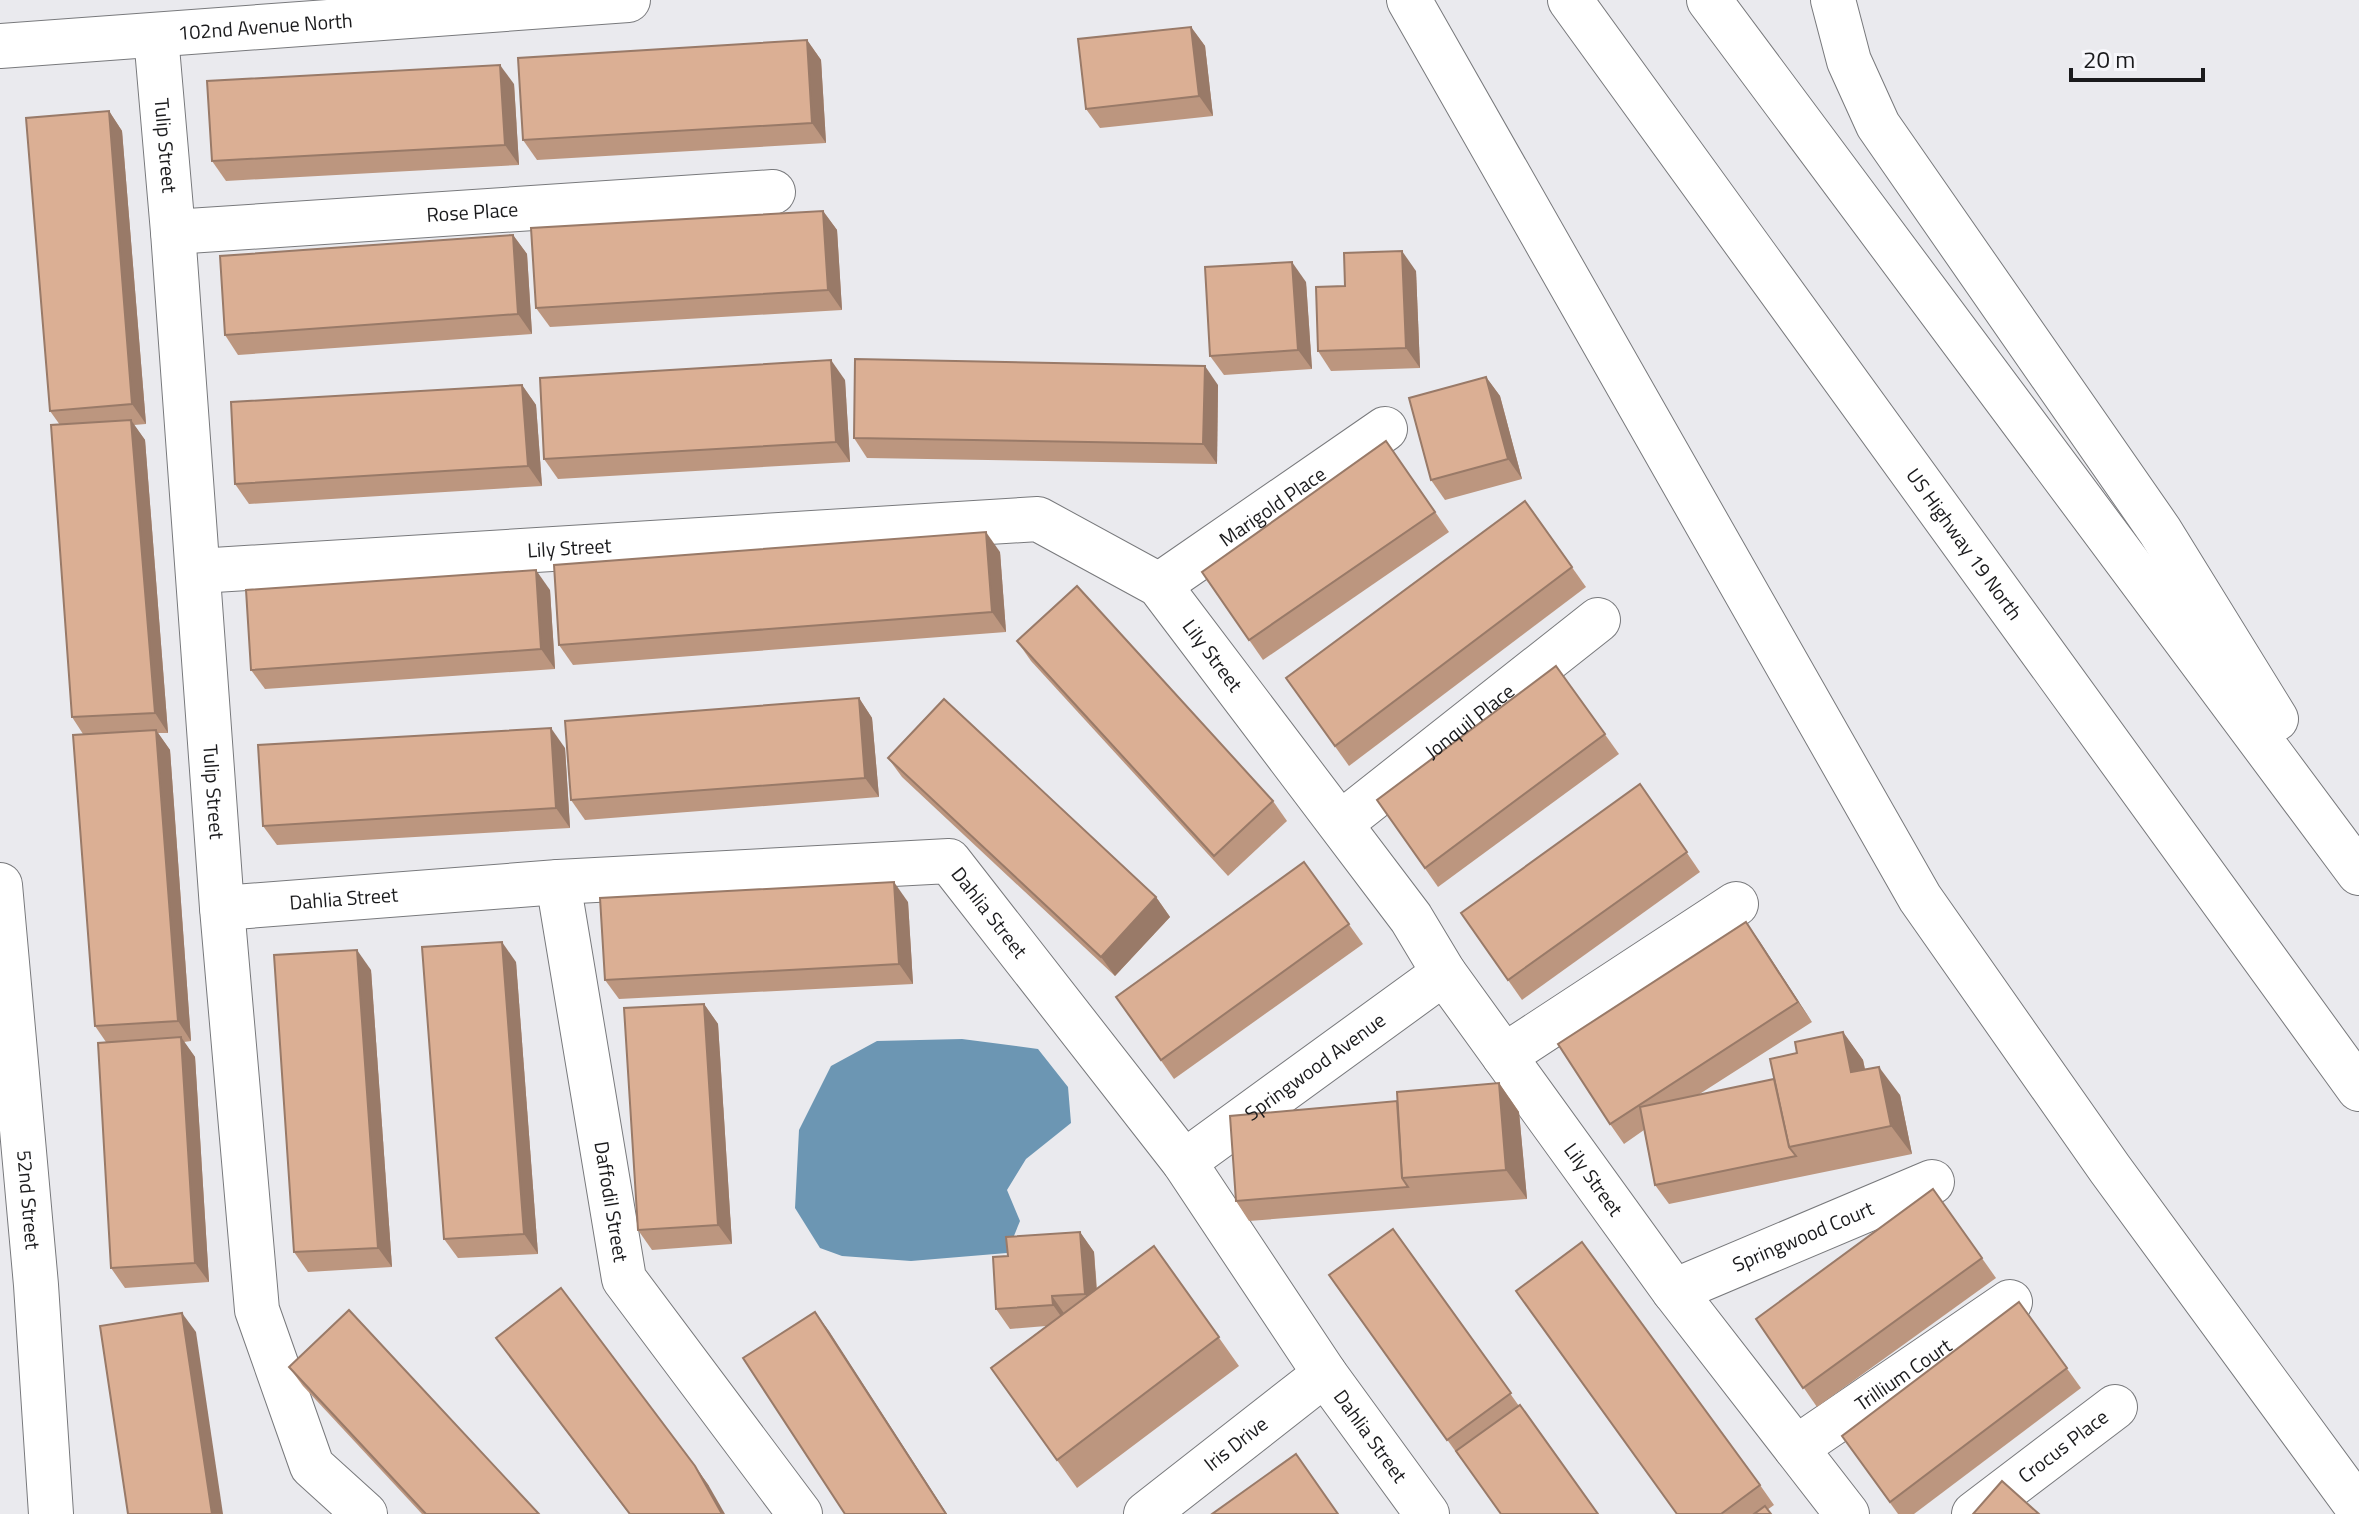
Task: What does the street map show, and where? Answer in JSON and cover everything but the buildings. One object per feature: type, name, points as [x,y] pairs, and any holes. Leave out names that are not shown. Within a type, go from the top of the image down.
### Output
[{"type":"main road","name":"102nd Avenue North","points":[[0,46],[628,0]]},
{"type":"main road","points":[[1409,0],[1920,898],[2110,1169],[2359,1509]]},
{"type":"main road","name":"US Highway 19 North","points":[[1570,0],[2359,1089]]},
{"type":"main road","points":[[1709,0],[2359,873]]},
{"type":"main road","points":[[1833,0],[1849,61],[1878,125],[2160,531],[2359,854]]},
{"type":"main road","name":"Tulip Street","points":[[156,36],[222,908],[257,1310],[312,1466],[365,1514]]},
{"type":"main road","name":"Rose Place","points":[[173,232],[773,192]]},
{"type":"main road","name":"Marigold Place","points":[[1159,585],[1385,429]]},
{"type":"main road","name":"Lily Street","points":[[198,571],[1038,519],[1159,585],[1411,918],[1444,973],[1674,1291],[1847,1514]]},
{"type":"main road","name":"Jonquil Place","points":[[1341,823],[1598,620]]},
{"type":"main road","name":"Dahlia Street","points":[[222,908],[558,882],[949,861],[1184,1162],[1325,1374],[1427,1514]]},
{"type":"main road","name":"Daffodil Street","points":[[558,882],[624,1279],[800,1514]]},
{"type":"main road","name":"52nd Street","points":[[0,885],[6,1012],[36,1285],[51,1514]]},
{"type":"main road","points":[[1504,1056],[1736,904]]},
{"type":"main road","name":"Springwood Avenue","points":[[1184,1162],[1444,973]]},
{"type":"main road","name":"Springwood Court","points":[[1674,1291],[1932,1182]]},
{"type":"main road","name":"Trillium Court","points":[[1796,1448],[2010,1302]]},
{"type":"main road","name":"Iris Drive","points":[[1146,1514],[1325,1374]]},
{"type":"main road","name":"Crocus Place","points":[[1974,1514],[2115,1407]]},
{"type":"water","points":[[962,1039],[1038,1049],[1068,1087],[1071,1123],[1026,1159],[1007,1190],[1020,1221],[1007,1253],[911,1261],[842,1256],[820,1248],[795,1208],[799,1130],[831,1066],[877,1041]]}]
